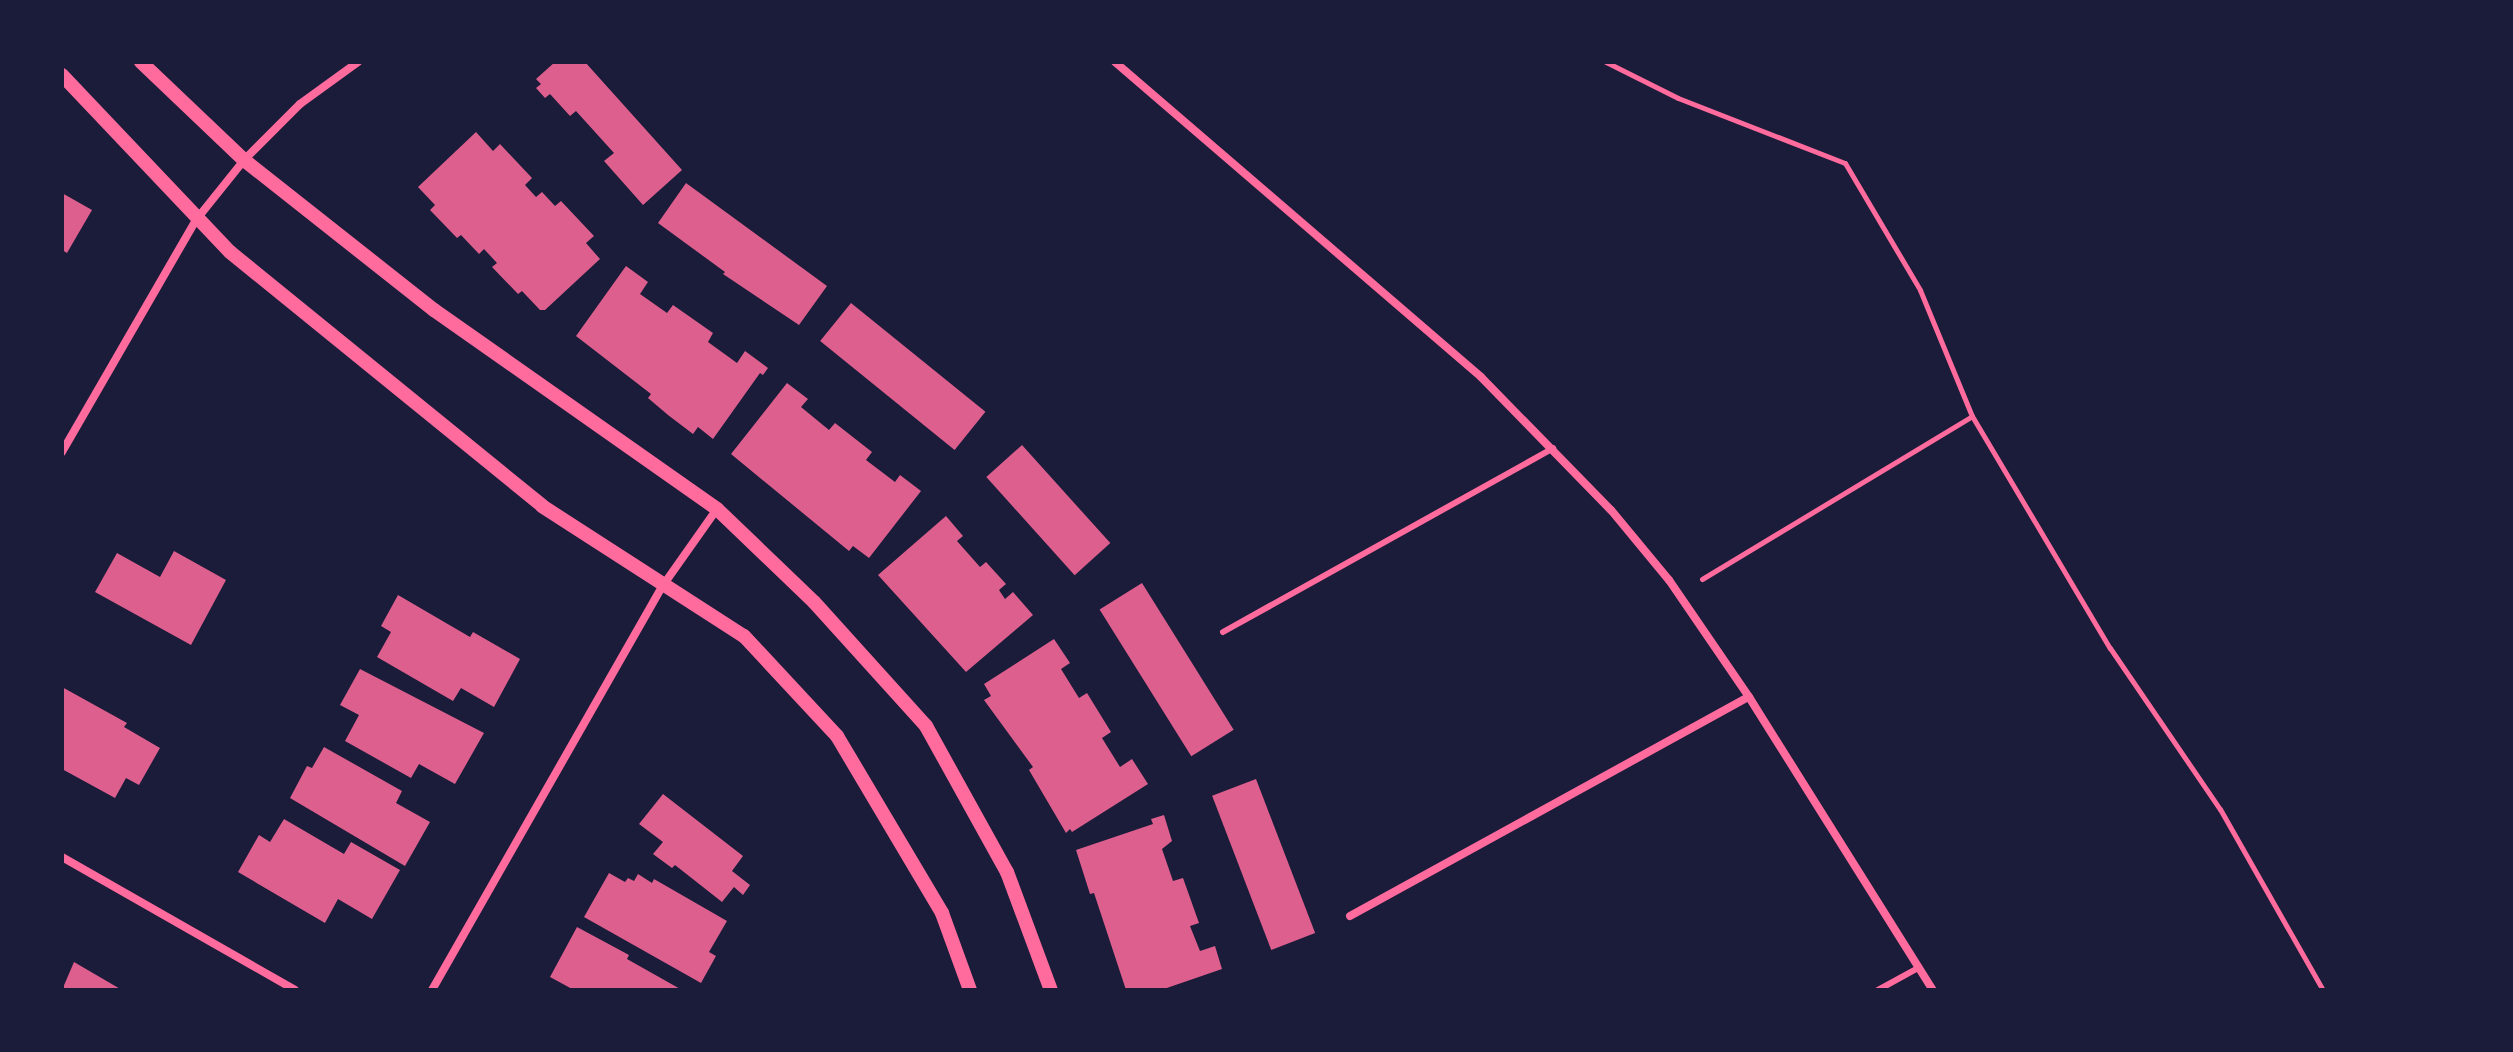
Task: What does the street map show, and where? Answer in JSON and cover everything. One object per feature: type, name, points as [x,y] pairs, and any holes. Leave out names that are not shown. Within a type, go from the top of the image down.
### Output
[{"type":"street","points":[[141,62],[244,160],[434,310],[717,509],[814,602],[926,726],[1007,872],[1051,990]]},
{"type":"street","points":[[62,452],[196,220],[244,160],[300,104],[358,62]]},
{"type":"street","points":[[1115,62],[1481,377],[1611,510],[1678,592],[1749,697],[1933,990]]},
{"type":"street","points":[[62,75],[196,220],[230,252],[542,506],[744,636],[837,736],[942,913],[970,990]]},
{"type":"street","points":[[432,990],[664,584],[717,509]]},
{"type":"street","points":[[1350,916],[1749,697]]},
{"type":"street","points":[[62,857],[295,990]]},
{"type":"lane","points":[[1223,632],[1553,448]]},
{"type":"lane","points":[[1878,990],[1918,968]]},
{"type":"path","points":[[1606,62],[1678,98],[1845,163],[1920,290],[1972,416],[2110,648],[2220,809],[2323,990]]},
{"type":"path","points":[[1678,592],[1972,416]]},
{"type":"building","points":[[555,62],[585,62],[682,170],[643,205],[604,161],[614,153],[576,111],[570,116],[550,94],[545,98],[536,88],[541,84],[536,79]]},
{"type":"building","points":[[476,132],[493,151],[500,144],[532,178],[525,185],[536,197],[542,192],[555,206],[561,201],[594,236],[586,243],[600,259],[545,310],[540,310],[522,291],[518,294],[492,267],[497,263],[484,249],[479,254],[461,235],[457,238],[430,210],[435,205],[418,187]]},
{"type":"building","points":[[686,183],[827,286],[799,325],[723,274],[725,272],[658,223]]},
{"type":"building","points":[[62,193],[92,210],[67,253],[62,250]]},
{"type":"building","points":[[626,266],[648,282],[640,294],[667,313],[673,305],[713,333],[708,342],[737,363],[745,351],[768,368],[763,375],[760,373],[713,439],[698,427],[693,434],[648,398],[651,394],[576,336]]},
{"type":"building","points":[[851,303],[985,412],[955,450],[820,341]]},
{"type":"building","points":[[787,383],[808,399],[801,407],[829,430],[835,423],[872,452],[866,460],[895,482],[900,475],[921,491],[869,558],[853,546],[849,551],[731,454]]},
{"type":"building","points":[[1022,445],[1110,543],[1075,575],[986,477]]},
{"type":"building","points":[[946,516],[963,536],[957,541],[980,567],[986,562],[1006,584],[999,590],[1005,599],[1013,592],[1033,615],[966,672],[878,575]]},
{"type":"building","points":[[174,551],[226,580],[191,645],[95,592],[117,553],[160,577]]},
{"type":"building","points":[[1142,583],[1234,730],[1191,756],[1100,609]]},
{"type":"building","points":[[398,595],[470,637],[473,632],[520,659],[494,707],[461,688],[453,701],[377,657],[391,632],[381,626]]},
{"type":"building","points":[[1054,639],[1070,663],[1061,669],[1079,698],[1087,693],[1111,732],[1102,738],[1120,767],[1132,759],[1148,784],[1066,833],[1029,770],[1033,767],[984,700],[991,696],[984,684]]},
{"type":"building","points":[[360,669],[484,733],[455,784],[419,764],[411,778],[345,741],[359,715],[340,705]]},
{"type":"building","points":[[62,687],[127,723],[124,727],[160,748],[139,785],[126,778],[115,798],[62,769]]},
{"type":"building","points":[[324,747],[402,791],[396,803],[430,822],[405,866],[290,798],[307,766],[312,768]]},
{"type":"building","points":[[1256,779],[1315,933],[1271,950],[1212,796]]},
{"type":"building","points":[[663,794],[743,856],[732,871],[750,885],[743,895],[734,887],[722,902],[675,865],[672,868],[653,854],[663,842],[639,824]]},
{"type":"building","points":[[1164,815],[1172,841],[1162,849],[1173,881],[1183,878],[1199,923],[1190,926],[1200,951],[1215,946],[1222,969],[1161,990],[1126,990],[1094,893],[1090,894],[1076,850],[1153,824],[1151,819]]},
{"type":"building","points":[[284,819],[344,854],[351,842],[400,870],[372,919],[338,899],[325,923],[238,872],[259,835],[270,842]]},
{"type":"building","points":[[609,873],[625,882],[628,878],[634,881],[638,874],[652,883],[654,879],[727,921],[709,952],[716,956],[701,983],[584,917]]},
{"type":"building","points":[[577,927],[629,955],[627,959],[682,990],[574,990],[550,977]]},
{"type":"building","points":[[74,962],[122,990],[62,990]]}]
